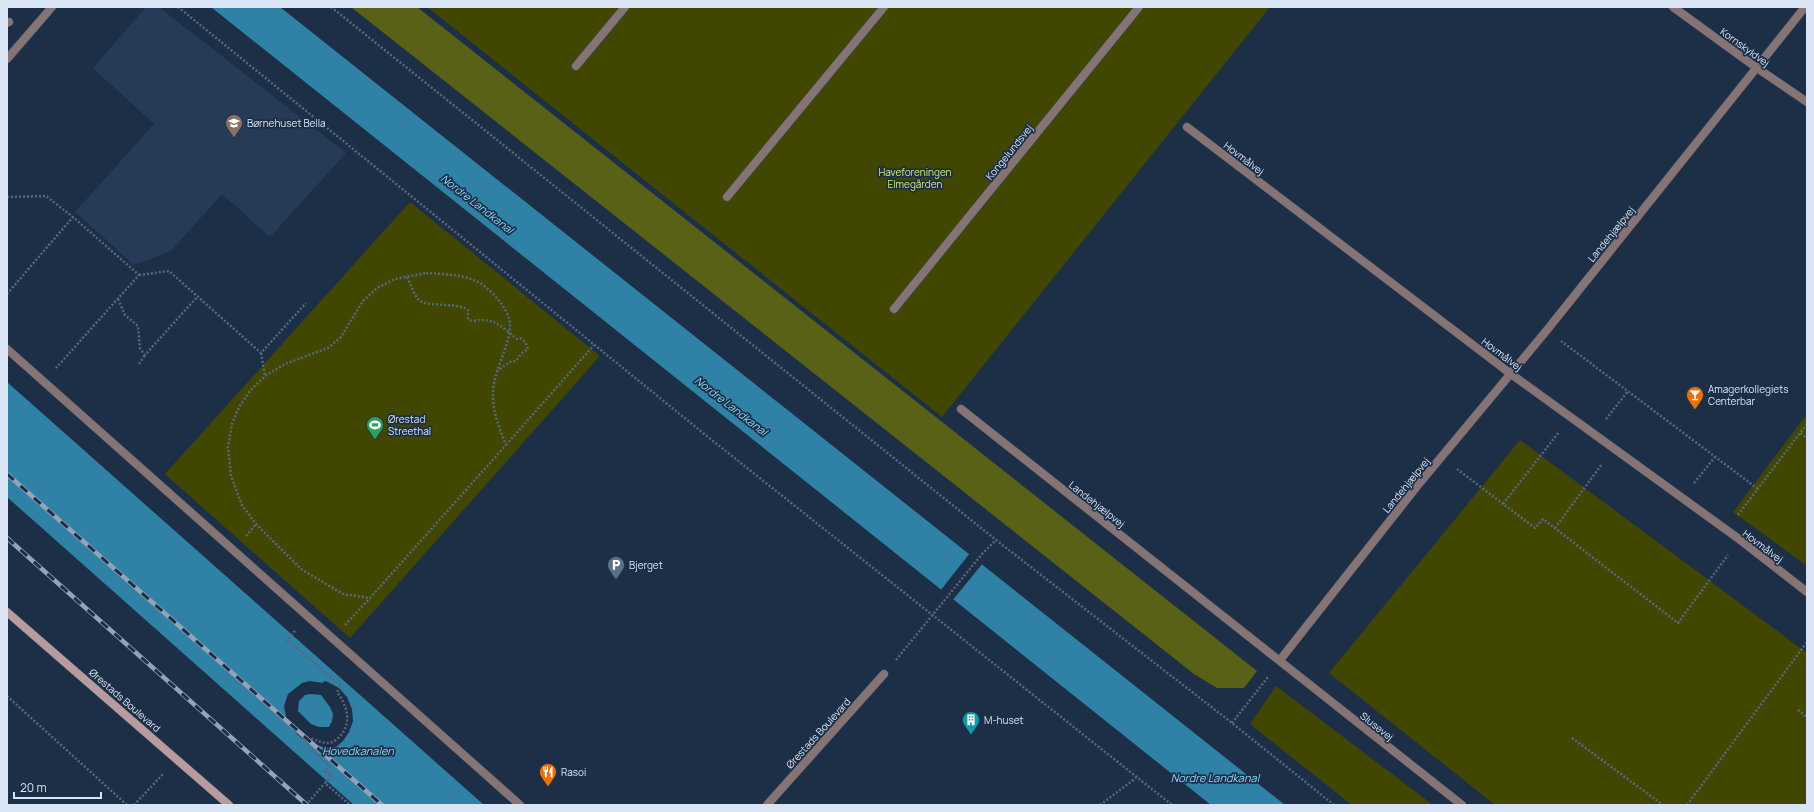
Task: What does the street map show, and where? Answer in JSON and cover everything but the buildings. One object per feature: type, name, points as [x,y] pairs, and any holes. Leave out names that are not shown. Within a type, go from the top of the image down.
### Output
[{"type":"street","points":[[7,59],[52,7]]},
{"type":"street","points":[[576,66],[625,7]]},
{"type":"street","points":[[728,197],[884,7]]},
{"type":"street","name":"Kongelundsvej","points":[[894,309],[1139,7]]},
{"type":"street","name":"Kornskyldvej","points":[[1673,7],[1807,102]]},
{"type":"street","name":"Landehjælpvej","points":[[961,409],[1280,660],[1418,485],[1511,374],[1757,68],[1804,7]]},
{"type":"street","name":"Hovmålvej","points":[[1187,127],[1511,374],[1739,539],[1807,592]]},
{"type":"street","points":[[7,348],[520,805]]},
{"type":"street","name":"Ørestads Boulevard","points":[[7,612],[229,805]]},
{"type":"street","name":"Slusevej","points":[[1280,660],[1312,688],[1462,805]]},
{"type":"street","name":"Ørestads Boulevard","points":[[767,805],[884,674]]},
{"type":"path","points":[[178,7],[714,442],[934,614],[1136,778],[1172,805]]},
{"type":"path","points":[[331,7],[996,540],[1232,723],[1334,805]]},
{"type":"path","points":[[7,197],[46,196],[73,217],[139,275]]},
{"type":"path","points":[[7,294],[73,217]]},
{"type":"path","points":[[44,382],[139,275],[169,271],[261,353],[265,376]]},
{"type":"path","points":[[370,598],[343,594],[301,569],[256,524],[242,505],[231,476],[228,448],[232,424],[242,402],[250,391],[265,376],[285,364],[328,348],[341,337],[363,301],[377,288],[395,279],[426,273],[452,274],[473,279],[491,291],[501,302],[510,323],[509,333],[493,391],[494,415],[506,445]]},
{"type":"path","points":[[407,277],[417,298],[425,303],[461,306],[468,310],[468,319],[472,321],[482,319],[499,324],[517,339],[520,338],[525,342],[528,349],[521,354],[516,361],[510,362],[498,371]]},
{"type":"path","points":[[138,364],[198,296]]},
{"type":"path","points":[[118,299],[126,315],[138,326],[140,349],[145,355]]},
{"type":"path","points":[[261,353],[306,303]]},
{"type":"path","points":[[1546,330],[1758,489]]},
{"type":"path","points":[[333,639],[594,345]]},
{"type":"path","points":[[1595,434],[1628,391]]},
{"type":"path","points":[[1503,504],[1571,416]]},
{"type":"path","points":[[1726,531],[1807,424]]},
{"type":"path","points":[[1800,433],[1807,438]]},
{"type":"path","points":[[1555,528],[1614,448]]},
{"type":"path","points":[[1682,499],[1715,457]]},
{"type":"path","points":[[1442,458],[1536,528],[1543,519],[1678,623],[1739,539]]},
{"type":"path","points":[[884,674],[938,610],[982,554],[996,540]]},
{"type":"path","points":[[287,640],[341,686],[337,692],[346,708],[347,717],[342,735],[330,743],[322,743],[310,738],[305,744],[330,766],[325,771],[332,776],[306,805]]},
{"type":"path","points":[[1687,805],[1807,642]]},
{"type":"path","points":[[1232,723],[1280,660]]},
{"type":"path","points":[[7,696],[127,805]]},
{"type":"path","points":[[1798,710],[1807,716]]},
{"type":"path","points":[[1572,738],[1663,805]]},
{"type":"path","points":[[134,805],[177,759]]},
{"type":"path","points":[[1100,805],[1136,778]]},
{"type":"path","points":[[325,784],[350,805]]},
{"type":"shaded area","name":"Børnehuset Bella","points":[[146,7],[159,7],[346,153],[270,237],[222,194],[171,251],[134,265],[75,212],[154,124],[93,68]]},
{"type":"green space","points":[[351,7],[417,7],[1257,671],[1244,688],[1217,688],[1194,674]]},
{"type":"green space","name":"Haveforeningen Elmegården","points":[[427,7],[1270,7],[942,417]]},
{"type":"green space","points":[[410,202],[600,356],[350,638],[165,474]]},
{"type":"green space","points":[[1807,414],[1807,566],[1733,512]]},
{"type":"green space","points":[[1520,440],[1807,653],[1807,805],[1495,805],[1329,673]]},
{"type":"green space","points":[[1276,686],[1433,805],[1352,805],[1250,724]]},
{"type":"water","name":"Nordre Landkanal","points":[[211,7],[280,7],[1285,805],[1211,805]]},
{"type":"water","name":"Hovedkanalen","points":[[7,382],[484,805],[354,805],[7,497]]},
{"type":"pier","points":[[970,553],[983,563],[952,601],[940,591]]},
{"type":"pier","points":[[310,681],[323,683],[324,681],[328,682],[339,688],[347,697],[352,709],[353,721],[349,732],[343,741],[336,747],[326,748],[307,742],[298,735],[287,722],[284,706],[288,694],[302,683]],"holes":[[[305,695],[321,695],[330,707],[333,714],[329,727],[319,727],[311,724],[298,711],[299,701]]]},
{"type":"railway","points":[[7,474],[382,805]]},
{"type":"railway","points":[[7,538],[307,805]]},
{"type":"place","name":"Børnehuset Bella","points":[[234,138]]},
{"type":"place","name":"Amagerkollegiets Centerbar","points":[[1695,410]]},
{"type":"place","name":"Ørestad Streethal","points":[[375,440]]},
{"type":"place","name":"Bjerget","points":[[616,580]]},
{"type":"place","name":"M-huset","points":[[971,735]]},
{"type":"place","name":"Rasoi","points":[[548,787]]}]
